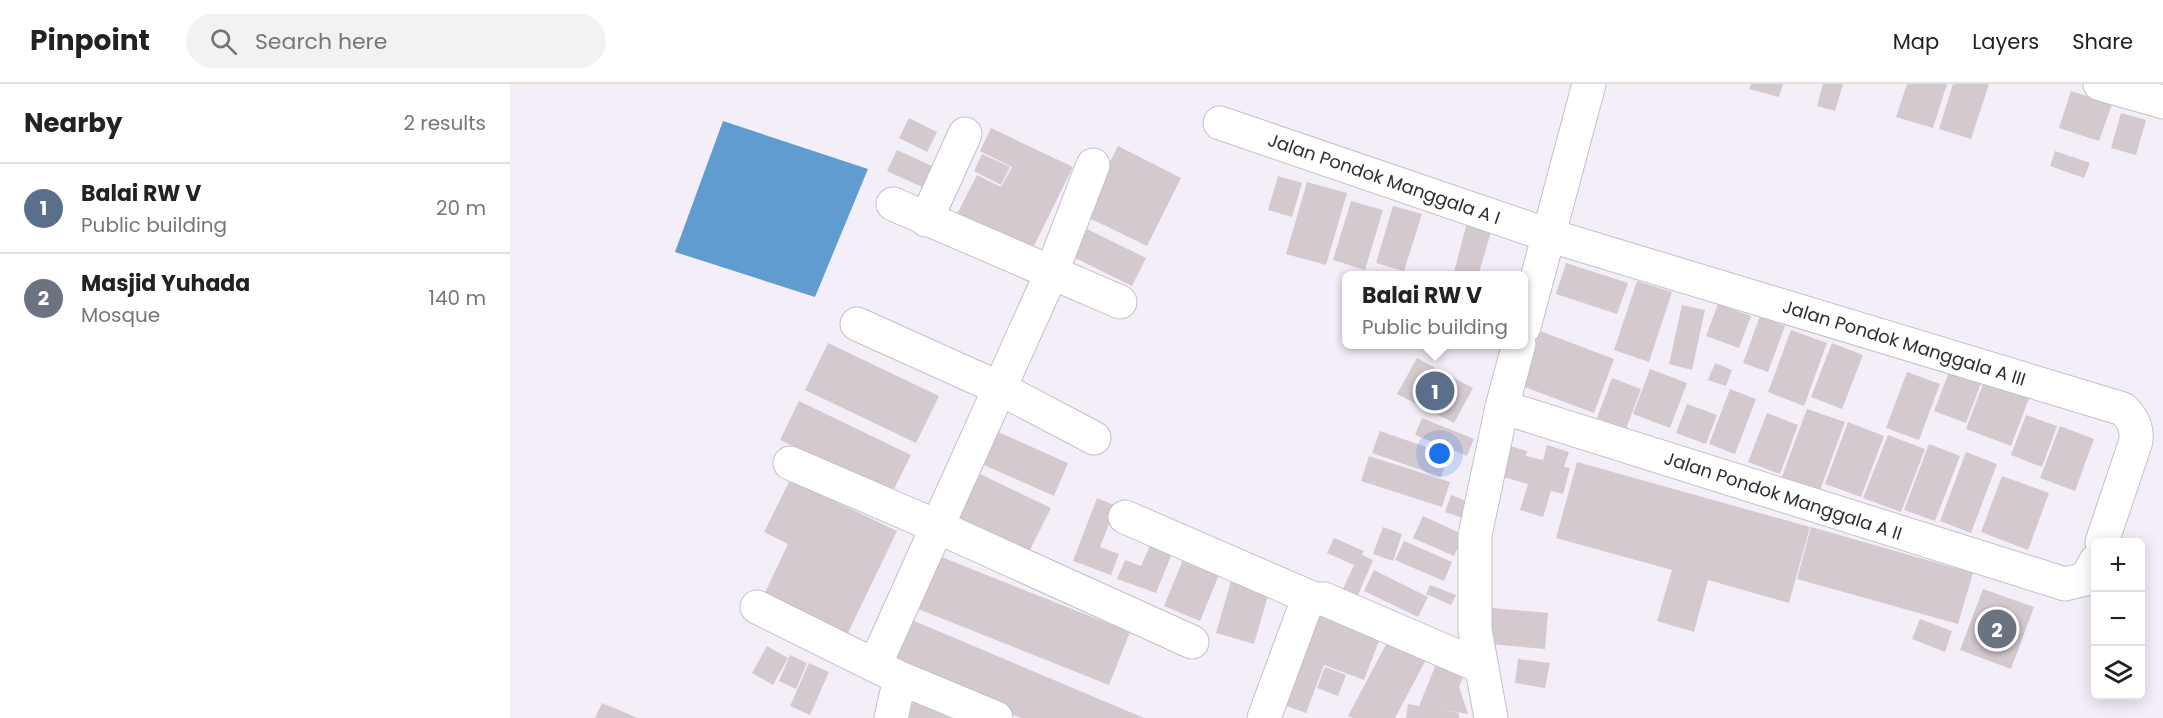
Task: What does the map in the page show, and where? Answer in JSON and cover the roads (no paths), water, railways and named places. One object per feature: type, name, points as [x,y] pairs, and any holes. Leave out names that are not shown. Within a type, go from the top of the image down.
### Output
[{"type":"street","points":[[1528,312],[1589,84]]},
{"type":"street","points":[[2100,84],[2163,102]]},
{"type":"street","name":"Jalan Pondok Manggala A I","points":[[1220,123],[1548,235]]},
{"type":"street","points":[[926,220],[965,134]]},
{"type":"street","points":[[891,718],[888,672],[936,526],[1051,274],[1093,165]]},
{"type":"street","points":[[893,204],[1120,302]]},
{"type":"street","name":"Jalan Pondok Manggala A III","points":[[1548,235],[2123,409],[2132,418],[2136,430],[2136,441],[2104,538]]},
{"type":"street","points":[[857,324],[999,388],[1094,438]]},
{"type":"street","points":[[1491,718],[1475,630],[1475,535],[1502,407],[1518,349]]},
{"type":"street","name":"Jalan Pondok Manggala A II","points":[[1502,407],[2065,584],[2086,579],[2091,570]]},
{"type":"street","points":[[790,463],[936,526],[1192,642]]},
{"type":"street","points":[[1125,517],[1314,599],[1324,599],[1482,667]]},
{"type":"street","points":[[1264,718],[1305,607],[1314,599]]},
{"type":"street","points":[[757,606],[888,672],[996,718]]},
{"type":"water","points":[[723,121],[868,169],[815,297],[675,252]]},
{"type":"place","name":"Balai RW V","points":[[1435,391]]},
{"type":"place","name":"Masjid Yuhada","points":[[1997,629]]}]
